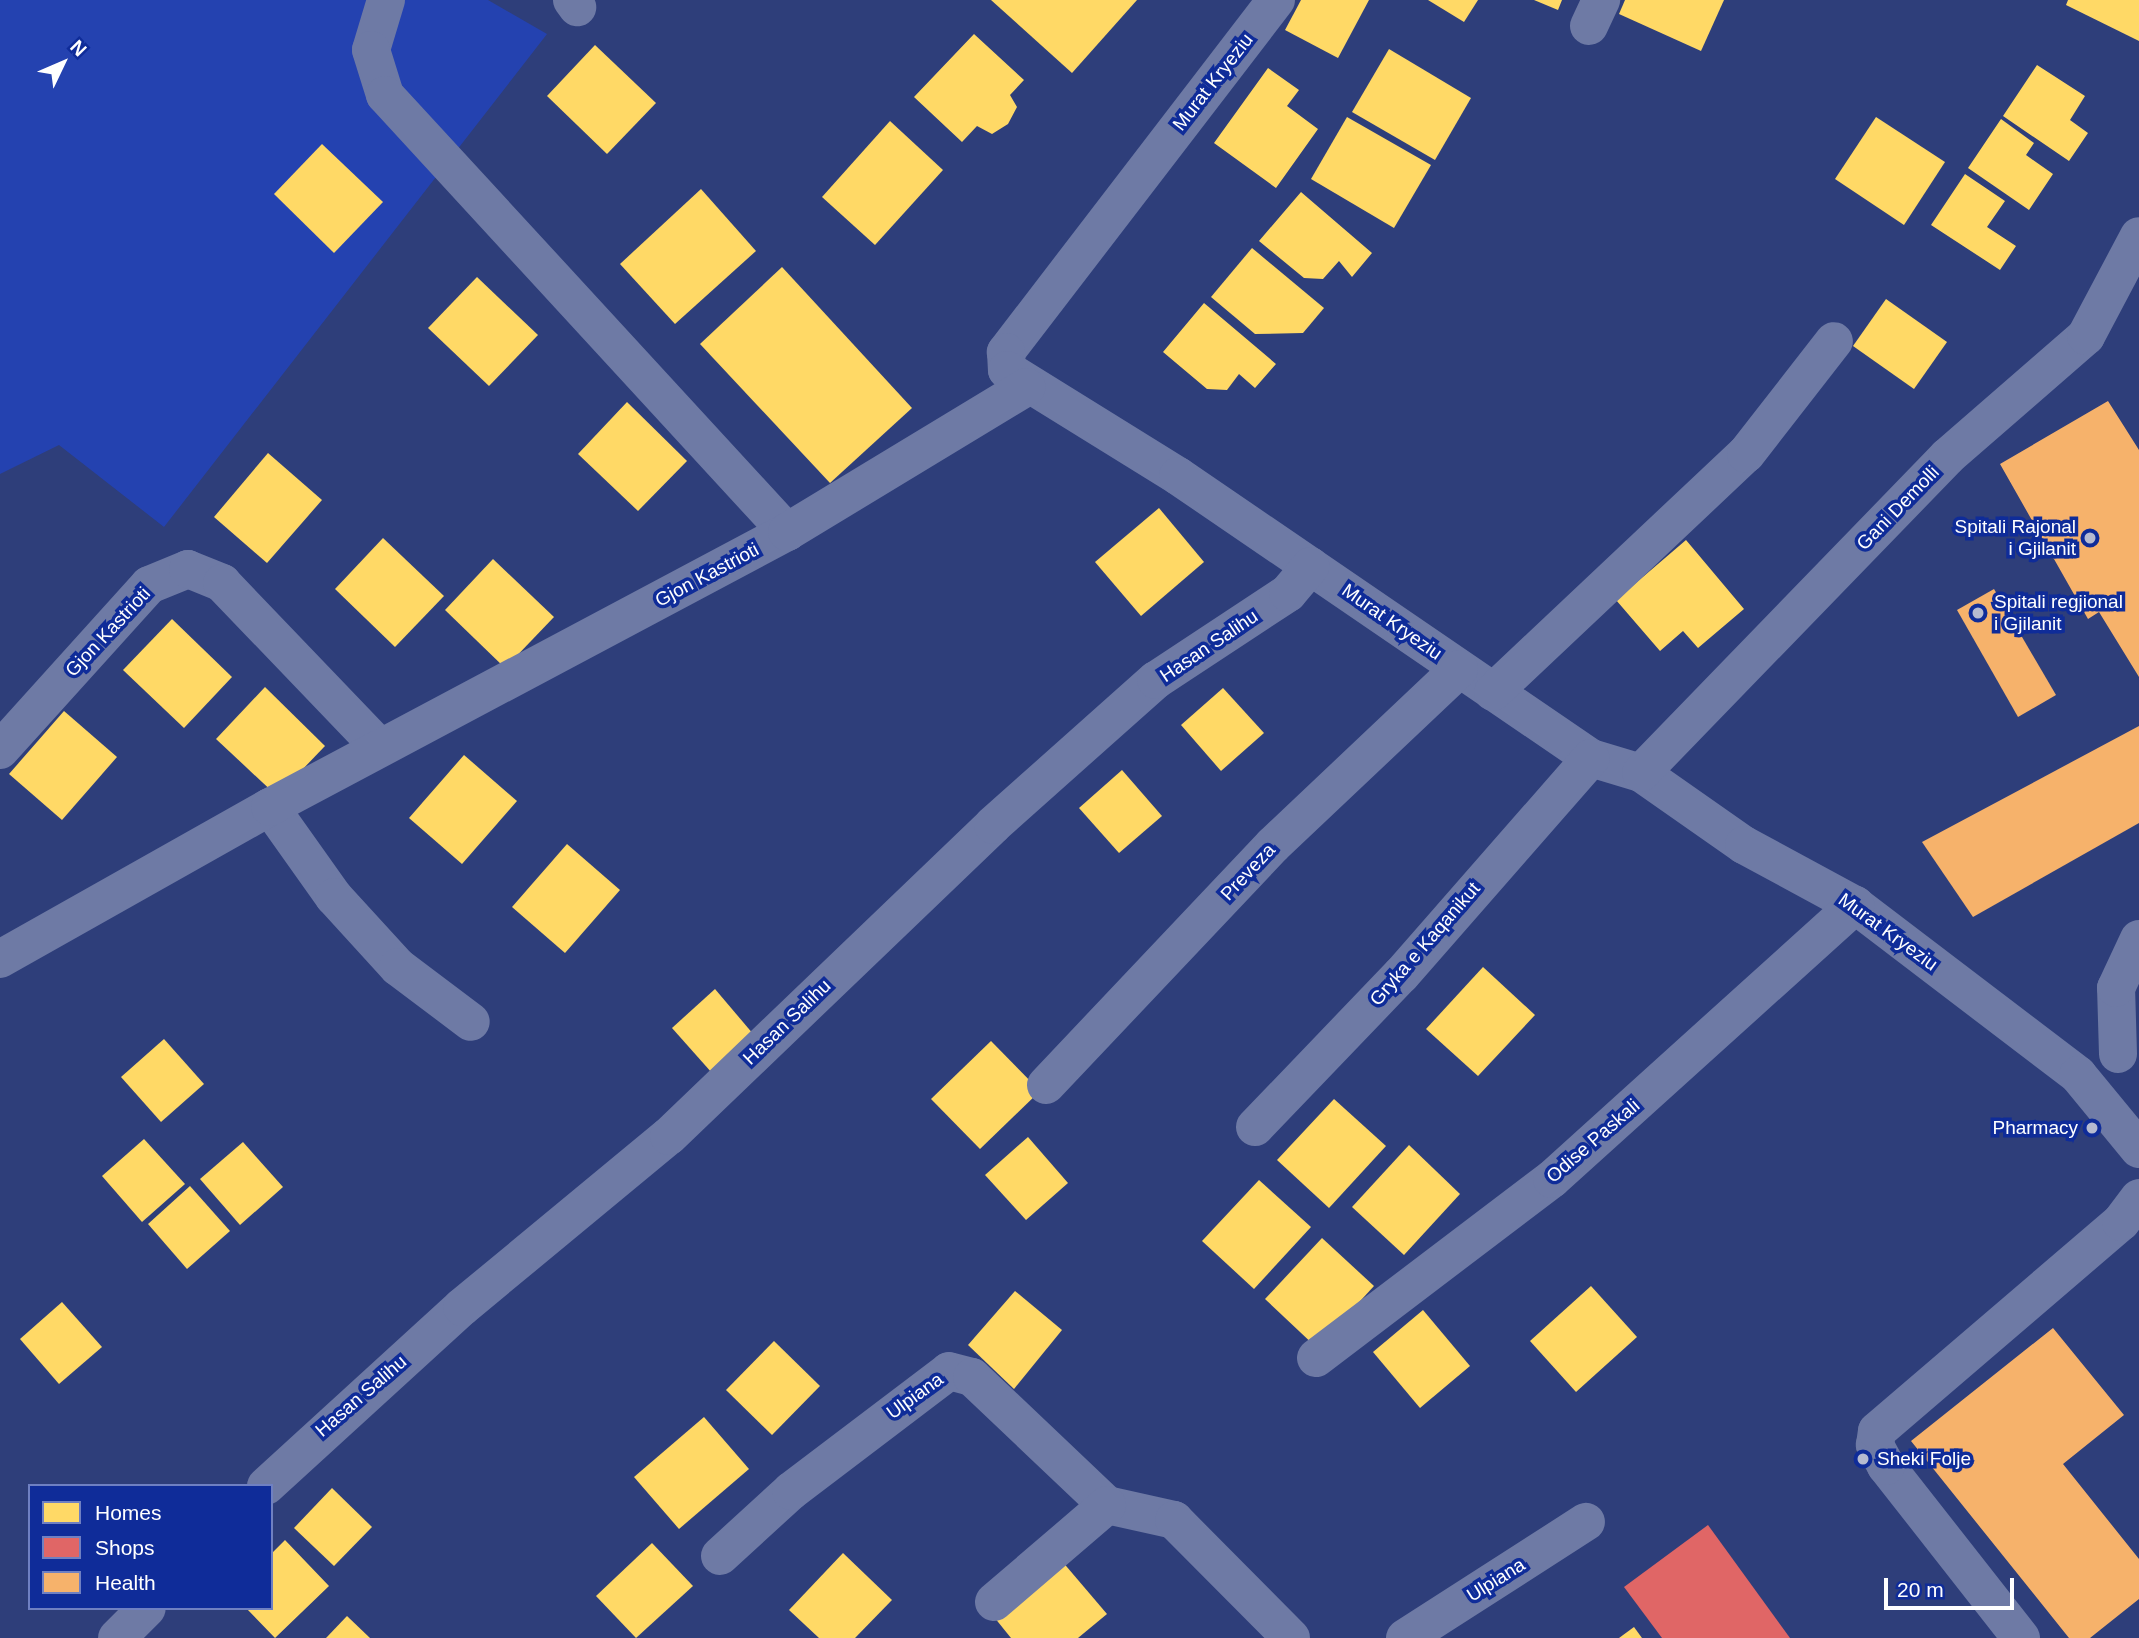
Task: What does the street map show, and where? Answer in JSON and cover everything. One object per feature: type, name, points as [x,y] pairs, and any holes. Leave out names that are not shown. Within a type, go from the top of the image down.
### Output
[{"type":"street","points":[[386,0],[371,50],[385,95],[787,533]]},
{"type":"street","name":"Murat Kryeziu","points":[[1276,0],[1006,352],[1007,370],[1026,387],[1178,475],[1591,758],[1641,773],[1744,845],[1855,905],[2078,1075],[2139,1149]]},
{"type":"street","name":"Gani Demolli","points":[[1641,773],[1947,457],[2086,336],[2139,236]]},
{"type":"street","points":[[1493,692],[1746,454],[1834,341]]},
{"type":"street","name":"Gjon Kastrioti","points":[[0,959],[270,807],[787,533],[1026,387]]},
{"type":"street","name":"Hasan Salihu","points":[[268,1484],[462,1307],[669,1136],[993,825],[1156,680],[1288,593],[1311,566]]},
{"type":"street","name":"Gjon Kastrioti","points":[[0,750],[149,585],[188,569],[222,583],[380,748]]},
{"type":"street","name":"Preveza","points":[[1046,1084],[1273,845],[1459,669]]},
{"type":"street","name":"Gryka e Kaqanikut","points":[[1255,1127],[1401,975],[1591,758]]},
{"type":"street","points":[[270,807],[334,897],[398,968],[471,1022]]},
{"type":"street","name":"Odise Paskali","points":[[1316,1358],[1552,1179],[1855,905]]},
{"type":"street","points":[[2118,1055],[2116,988],[2139,939]]},
{"type":"street","points":[[2078,1075],[2139,1131]]},
{"type":"street","points":[[2021,1638],[1886,1465],[1875,1446],[1877,1431],[2121,1222],[2139,1198]]},
{"type":"street","name":"Ulpiana","points":[[720,1556],[791,1491],[949,1371],[972,1377],[1107,1505]]},
{"type":"street","points":[[994,1602],[1107,1505],[1174,1520],[1291,1638]]},
{"type":"street","name":"Ulpiana","points":[[1405,1638],[1587,1522]]},
{"type":"shaded area","points":[[0,0],[488,0],[547,34],[164,527],[59,445],[0,474]]},
{"type":"building: Homes","points":[[991,0],[1137,0],[1072,73]]},
{"type":"building: Homes","points":[[1301,0],[1369,0],[1338,58],[1285,30]]},
{"type":"building: Homes","points":[[1428,0],[1478,0],[1464,22]]},
{"type":"building: Homes","points":[[1534,0],[1562,0],[1558,10]]},
{"type":"building: Homes","points":[[1625,0],[1724,0],[1701,51],[1619,14]]},
{"type":"building: Homes","points":[[2068,0],[2139,0],[2139,41],[2066,5]]},
{"type":"building: Homes","points":[[974,34],[1024,80],[1010,95],[1017,107],[1008,124],[992,134],[977,126],[962,142],[914,97]]},
{"type":"building: Homes","points":[[595,45],[656,103],[607,154],[547,96]]},
{"type":"building: Homes","points":[[1389,49],[1471,98],[1435,160],[1352,112]]},
{"type":"building: Homes","points":[[2037,65],[2085,96],[2070,120],[2088,133],[2069,161],[2003,116]]},
{"type":"building: Homes","points":[[1268,68],[1299,90],[1287,106],[1318,129],[1276,188],[1214,143]]},
{"type":"building: Homes","points":[[1347,117],[1431,165],[1394,228],[1311,179]]},
{"type":"building: Homes","points":[[1876,117],[1945,162],[1904,225],[1835,179]]},
{"type":"building: Homes","points":[[2001,119],[2034,143],[2026,155],[2053,174],[2029,210],[1968,168]]},
{"type":"building: Homes","points":[[890,121],[943,170],[875,245],[822,197]]},
{"type":"building: Homes","points":[[322,144],[383,202],[334,253],[274,194]]},
{"type":"building: Homes","points":[[1965,174],[2005,201],[1987,227],[2016,246],[2000,270],[1931,225]]},
{"type":"building: Homes","points":[[701,189],[756,251],[675,324],[620,264]]},
{"type":"building: Homes","points":[[1301,192],[1372,253],[1352,277],[1339,261],[1323,279],[1304,278],[1259,241]]},
{"type":"building: Homes","points":[[1252,248],[1324,308],[1303,333],[1255,334],[1211,297]]},
{"type":"building: Homes","points":[[782,267],[912,408],[830,483],[700,344]]},
{"type":"building: Homes","points":[[477,277],[538,335],[489,386],[428,328]]},
{"type":"building: Homes","points":[[1886,299],[1947,342],[1914,389],[1853,346]]},
{"type":"building: Homes","points":[[1204,303],[1276,364],[1255,388],[1239,374],[1227,390],[1207,389],[1163,352]]},
{"type":"building: Homes","points":[[627,402],[687,461],[638,511],[578,454]]},
{"type":"building: Homes","points":[[268,453],[322,500],[267,563],[214,517]]},
{"type":"building: Homes","points":[[1159,508],[1204,562],[1141,616],[1095,562]]},
{"type":"building: Homes","points":[[383,538],[444,596],[395,647],[335,589]]},
{"type":"building: Homes","points":[[1686,540],[1744,609],[1698,648],[1683,631],[1660,651],[1616,600]]},
{"type":"building: Homes","points":[[493,559],[554,617],[505,668],[445,610]]},
{"type":"building: Homes","points":[[172,619],[232,677],[184,728],[123,670]]},
{"type":"building: Homes","points":[[265,687],[325,746],[277,796],[216,739]]},
{"type":"building: Homes","points":[[1223,688],[1264,733],[1221,771],[1181,725]]},
{"type":"building: Homes","points":[[64,711],[117,757],[62,820],[9,774]]},
{"type":"building: Homes","points":[[464,755],[517,801],[462,864],[409,818]]},
{"type":"building: Homes","points":[[1122,770],[1162,816],[1119,853],[1079,808]]},
{"type":"building: Homes","points":[[567,844],[620,890],[565,953],[512,907]]},
{"type":"building: Homes","points":[[1483,967],[1535,1015],[1478,1076],[1426,1029]]},
{"type":"building: Homes","points":[[715,989],[754,1035],[712,1073],[672,1028]]},
{"type":"building: Homes","points":[[164,1039],[204,1084],[161,1122],[121,1077]]},
{"type":"building: Homes","points":[[991,1041],[1040,1091],[980,1149],[931,1099]]},
{"type":"building: Homes","points":[[1334,1099],[1386,1146],[1329,1208],[1277,1160]]},
{"type":"building: Homes","points":[[1028,1137],[1068,1183],[1026,1220],[985,1175]]},
{"type":"building: Homes","points":[[144,1139],[185,1184],[142,1222],[102,1176]]},
{"type":"building: Homes","points":[[243,1142],[283,1187],[240,1225],[200,1179]]},
{"type":"building: Homes","points":[[1409,1145],[1460,1194],[1404,1255],[1352,1207]]},
{"type":"building: Homes","points":[[1259,1180],[1311,1227],[1254,1289],[1202,1241]]},
{"type":"building: Homes","points":[[190,1186],[230,1231],[187,1269],[148,1224]]},
{"type":"building: Homes","points":[[1322,1238],[1374,1286],[1317,1348],[1265,1299]]},
{"type":"building: Homes","points":[[1591,1286],[1637,1337],[1576,1392],[1530,1341]]},
{"type":"building: Homes","points":[[1015,1291],[1062,1330],[1014,1389],[968,1345]]},
{"type":"building: Homes","points":[[62,1302],[102,1347],[59,1384],[20,1339]]},
{"type":"building: Homes","points":[[1423,1310],[1470,1366],[1420,1408],[1373,1352]]},
{"type":"building: Homes","points":[[774,1341],[820,1386],[772,1435],[726,1390]]},
{"type":"building: Homes","points":[[704,1417],[749,1469],[679,1529],[634,1477]]},
{"type":"building: Homes","points":[[332,1488],[372,1527],[334,1566],[294,1528]]},
{"type":"building: Homes","points":[[285,1540],[329,1586],[275,1638],[248,1610],[273,1610],[273,1552]]},
{"type":"building: Homes","points":[[652,1543],[693,1586],[636,1638],[596,1596]]},
{"type":"building: Homes","points":[[843,1553],[892,1600],[855,1638],[819,1638],[789,1610]]},
{"type":"building: Homes","points":[[1061,1560],[1107,1614],[1078,1638],[1011,1638],[994,1617]]},
{"type":"building: Homes","points":[[347,1616],[370,1638],[326,1638]]},
{"type":"building: Homes","points":[[1634,1627],[1642,1638],[1619,1638]]},
{"type":"building: Shops","points":[[1708,1525],[1790,1638],[1662,1638],[1624,1587]]},
{"type":"building: Health","name":"Spitali Rajonal i Gjilanit","points":[[2108,401],[2139,450],[2139,677],[2099,612],[2088,619],[2000,464]]},
{"type":"building: Health","points":[[1994,589],[2056,695],[2018,717],[1957,610]]},
{"type":"building: Health","points":[[2139,726],[2139,823],[1973,917],[1922,842]]},
{"type":"building: Health","points":[[2053,1328],[2124,1415],[2063,1464],[2139,1559],[2139,1599],[2090,1638],[2069,1638],[1911,1441]]},
{"type":"place","name":"Spitali Rajonal i Gjilanit","points":[[2090,538]]},
{"type":"place","name":"Spitali regjional i Gjilanit","points":[[1978,613]]},
{"type":"place","name":"Pharmacy","points":[[2092,1128]]},
{"type":"place","name":"Sheki Folje","points":[[1863,1459]]}]
